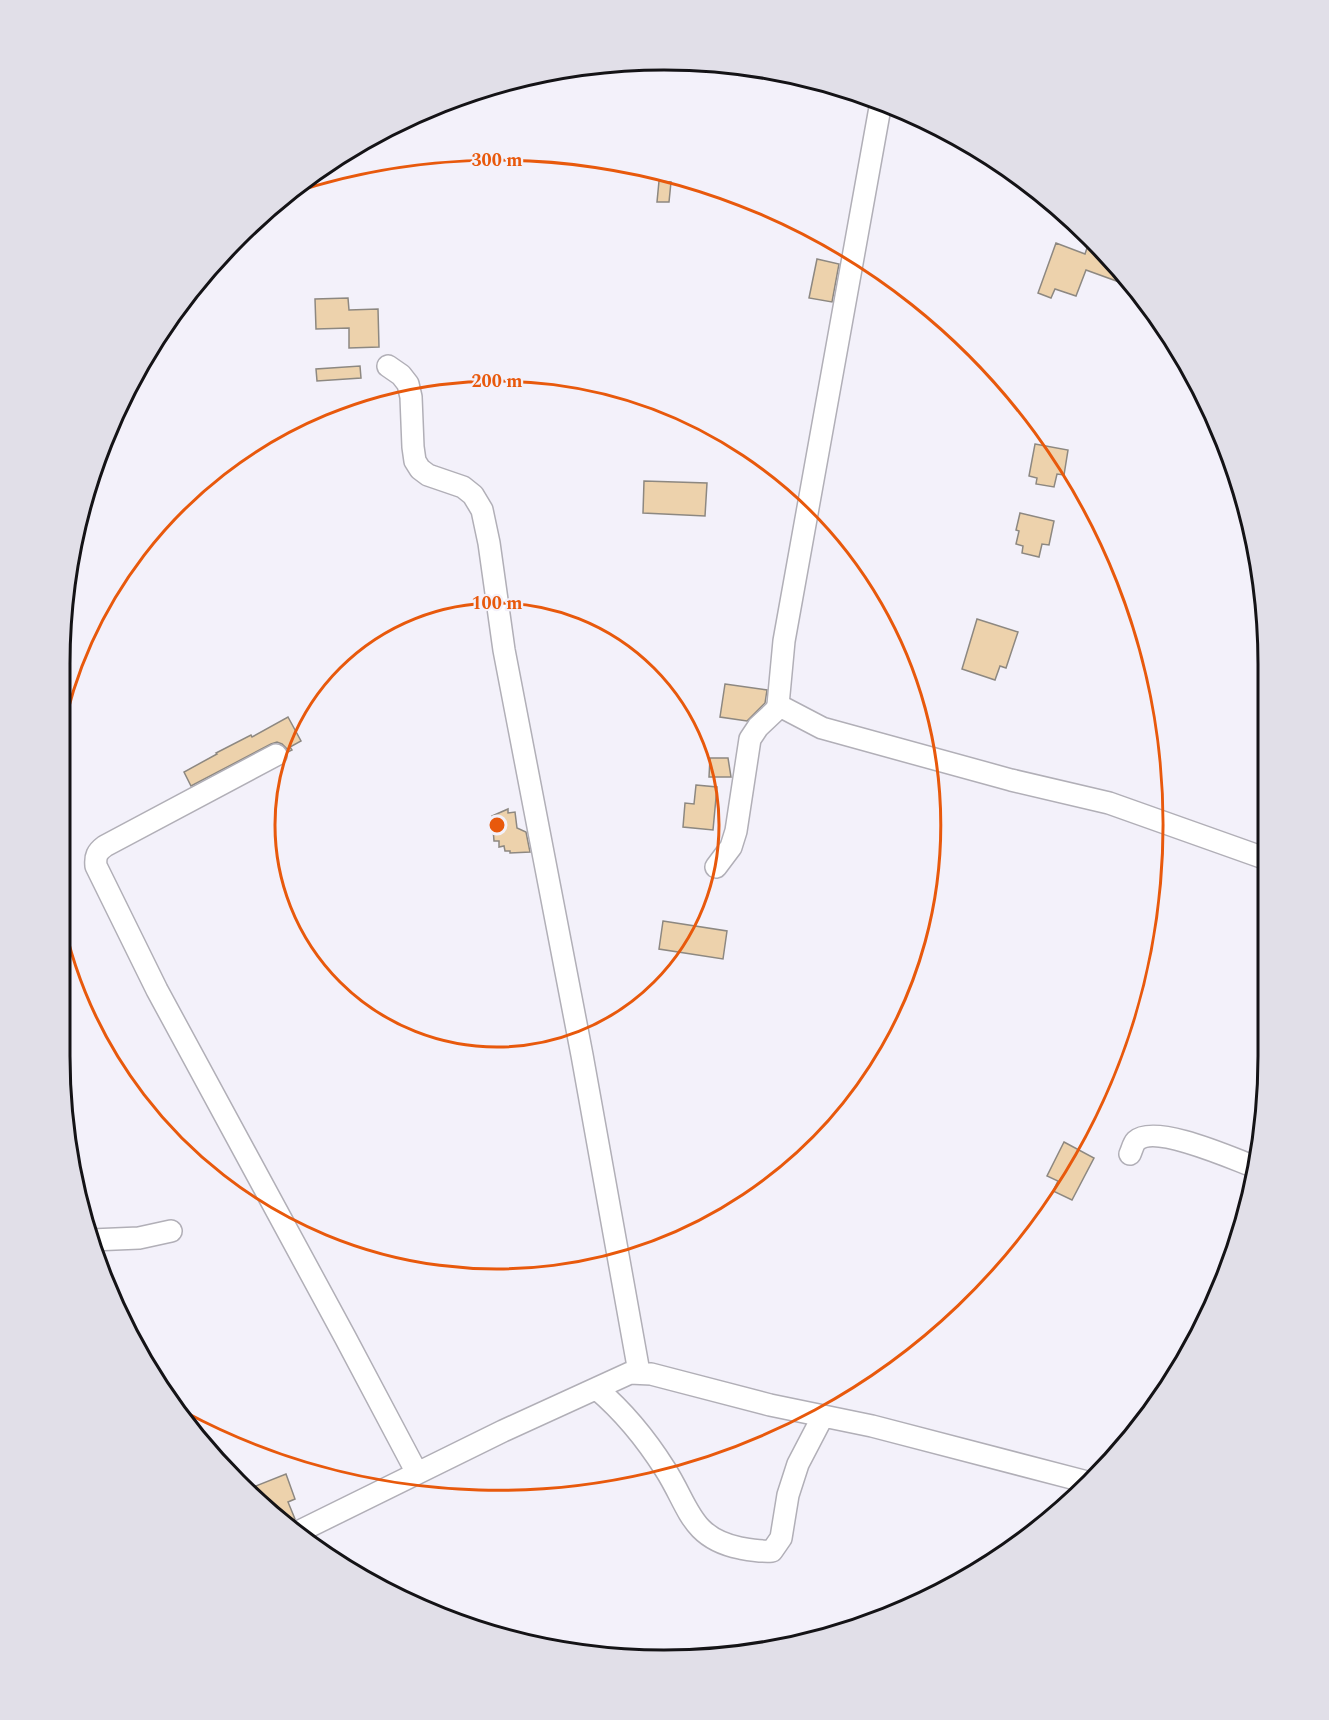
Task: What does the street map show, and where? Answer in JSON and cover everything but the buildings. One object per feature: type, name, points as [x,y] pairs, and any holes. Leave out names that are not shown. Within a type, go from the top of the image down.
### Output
[{"type":"street","points":[[716,867],[731,847],[736,831],[750,739],[778,705],[784,641],[880,112]]},
{"type":"street","points":[[388,366],[401,375],[408,384],[411,397],[414,454],[420,469],[428,475],[463,487],[473,495],[482,510],[508,674],[548,873],[639,1372]]},
{"type":"street","points":[[778,705],[822,728],[1011,780],[1109,803],[1258,856]]},
{"type":"street","points":[[276,755],[105,846],[95,856],[96,866],[157,990],[417,1473]]},
{"type":"street","points":[[1130,1154],[1136,1141],[1147,1136],[1168,1137],[1201,1146],[1248,1164]]},
{"type":"street","points":[[100,1240],[139,1238],[171,1231]]},
{"type":"street","points":[[306,1529],[503,1431],[630,1373],[639,1372],[770,1406],[872,1426],[1080,1480]]},
{"type":"street","points":[[597,1389],[613,1402],[633,1424],[665,1470],[693,1521],[707,1536],[724,1545],[761,1552],[772,1551],[781,1538],[788,1495],[798,1464],[822,1416]]}]
